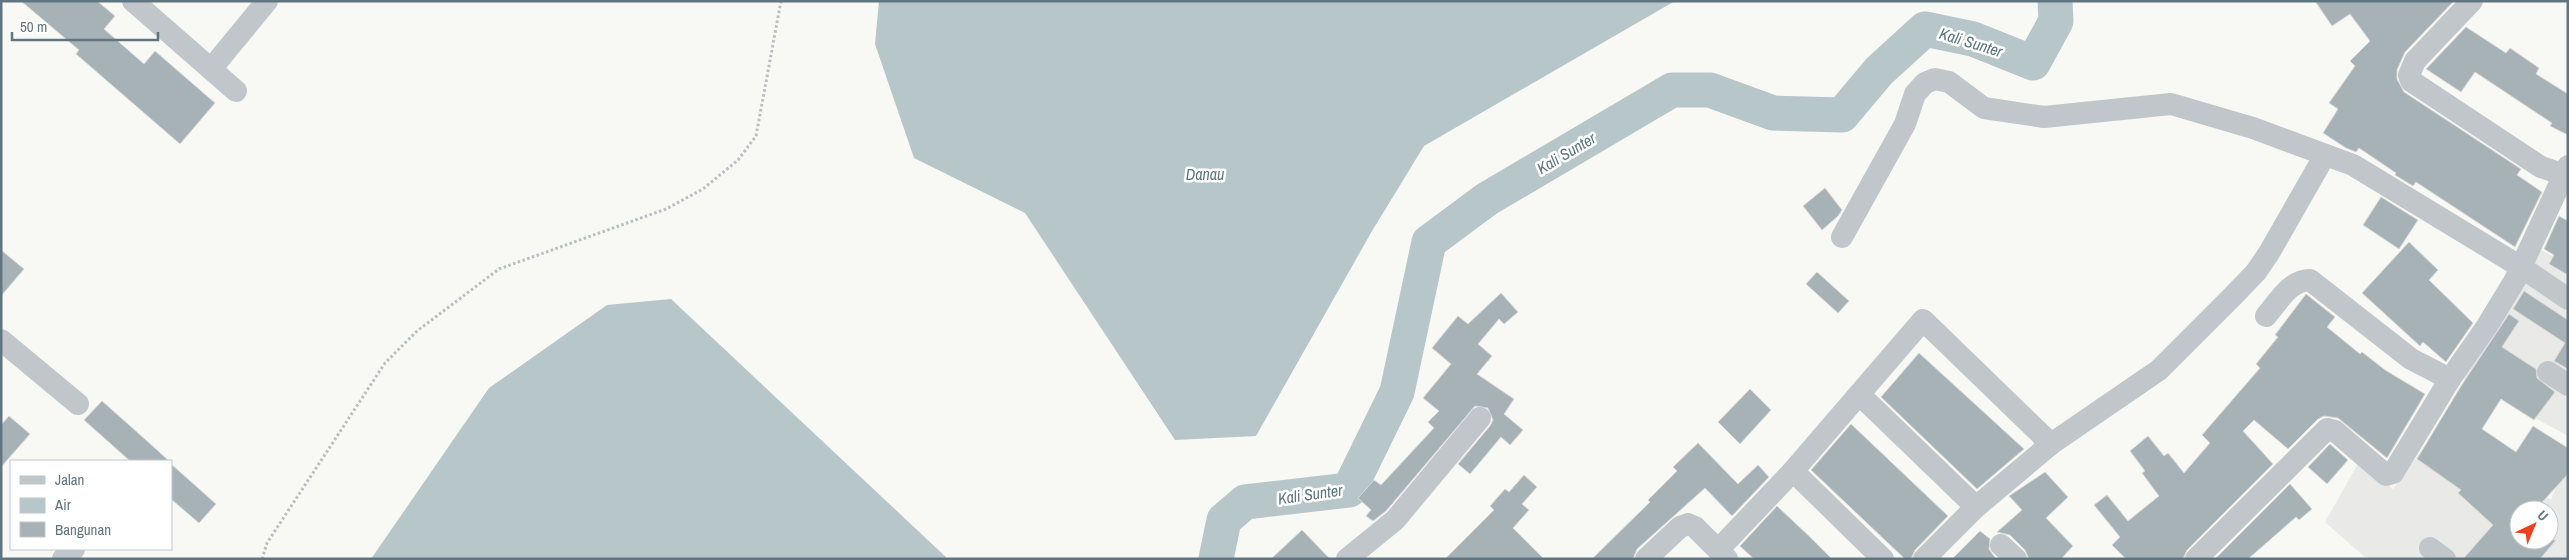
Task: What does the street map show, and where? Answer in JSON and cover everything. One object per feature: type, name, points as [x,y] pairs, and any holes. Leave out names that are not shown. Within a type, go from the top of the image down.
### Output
[{"type":"street","points":[[133,1],[236,91]]},
{"type":"street","points":[[211,69],[267,1]]},
{"type":"street","points":[[2196,559],[2327,429],[2336,431],[2386,475],[2393,473],[2450,379],[2487,326],[2521,267],[2566,172],[2541,167],[2412,81],[2409,75],[2415,61],[2472,1]]},
{"type":"street","points":[[1842,237],[1905,124],[1915,94],[1925,83],[1934,80],[1949,82],[1984,108],[2044,117],[2171,104],[2254,128],[2353,165],[2521,267],[2568,299]]},
{"type":"street","points":[[1924,559],[1976,507],[2051,444],[2159,370],[2243,285],[2269,253],[2325,155]]},
{"type":"street","points":[[2266,316],[2292,285],[2300,280],[2310,280],[2411,359],[2450,379]]},
{"type":"street","points":[[1646,559],[1680,528],[1688,524],[1695,527],[1723,554],[1860,395],[1921,317],[2051,444]]},
{"type":"street","points":[[1,340],[78,404]]},
{"type":"street","points":[[2548,372],[2568,385]]},
{"type":"street","points":[[1860,395],[1976,507]]},
{"type":"street","points":[[1356,556],[1395,520],[1480,418]]},
{"type":"street","points":[[1793,471],[1883,559]]},
{"type":"street","points":[[63,559],[73,550]]},
{"type":"path","points":[[262,559],[267,543],[385,363],[417,331],[499,269],[666,209],[703,189],[738,160],[756,136],[781,1]]},
{"type":"shaded area","points":[[2531,244],[2568,265],[2568,436],[2460,377]]},
{"type":"shaded area","points":[[2484,448],[2551,500],[2568,453],[2568,559],[2367,559],[2325,522],[2359,462],[2393,489],[2421,451],[2460,487]]},
{"type":"water","name":"Danau","points":[[879,1],[1675,1],[1424,146],[1372,231],[1256,436],[1175,440],[1025,213],[914,158],[875,44]]},
{"type":"water","points":[[671,299],[948,559],[371,559],[489,388],[607,305]]},
{"type":"building","points":[[21,1],[97,1],[115,16],[104,29],[144,64],[155,51],[215,103],[180,144],[76,54],[79,50]]},
{"type":"building","points":[[2315,1],[2454,1],[2405,52],[2397,70],[2397,79],[2404,92],[2521,169],[2517,175],[2542,192],[2515,247],[2416,182],[2413,186],[2395,175],[2396,173],[2359,148],[2356,152],[2346,148],[2323,133],[2338,109],[2329,103],[2355,66],[2350,61],[2370,41],[2350,14],[2332,26]]},
{"type":"building","points":[[2466,27],[2506,53],[2510,48],[2539,68],[2536,74],[2568,94],[2568,135],[2550,126],[2552,123],[2475,72],[2461,92],[2426,69]]},
{"type":"building","points":[[1825,188],[1842,210],[1822,230],[1803,206]]},
{"type":"building","points":[[2381,197],[2418,220],[2399,249],[2363,225]]},
{"type":"building","points":[[2559,216],[2568,221],[2568,275],[2549,264],[2554,255],[2544,249]]},
{"type":"building","points":[[2409,242],[2438,270],[2429,280],[2473,323],[2446,362],[2423,342],[2420,346],[2362,293]]},
{"type":"building","points":[[1,250],[24,269],[1,296]]},
{"type":"building","points":[[1817,272],[1849,301],[1838,313],[1806,284]]},
{"type":"building","points":[[2524,291],[2568,320],[2568,369],[2554,361],[2565,343],[2513,309]]},
{"type":"building","points":[[1501,293],[1518,312],[1504,324],[1499,319],[1478,344],[1492,356],[1477,374],[1514,399],[1504,414],[1523,430],[1510,445],[1501,437],[1470,474],[1458,464],[1493,420],[1488,408],[1475,406],[1386,511],[1373,521],[1366,516],[1371,510],[1358,498],[1374,480],[1381,485],[1434,428],[1428,422],[1439,411],[1423,398],[1451,364],[1432,348],[1458,316],[1468,324]]},
{"type":"building","points":[[2306,294],[2335,317],[2327,327],[2360,354],[2362,352],[2385,370],[2425,394],[2387,458],[2338,418],[2324,416],[2318,419],[2288,449],[2254,420],[2243,431],[2273,464],[2187,550],[2183,559],[2126,559],[2112,545],[2120,537],[2094,505],[2107,495],[2128,521],[2159,496],[2142,473],[2145,471],[2130,451],[2148,436],[2164,456],[2168,453],[2184,473],[2210,443],[2202,435],[2260,368],[2256,364],[2278,337],[2275,335]]},
{"type":"building","points":[[2509,314],[2519,321],[2502,347],[2536,369],[2537,378],[2555,392],[2534,420],[2501,399],[2482,429],[2516,452],[2533,426],[2568,448],[2568,474],[2544,500],[2509,500],[2509,550],[2548,550],[2540,559],[2463,559],[2493,525],[2458,493],[2461,490],[2417,459],[2461,386]]},
{"type":"building","points":[[1919,353],[2024,449],[1977,489],[1881,397]]},
{"type":"building","points":[[1750,389],[1771,410],[1740,444],[1718,422]]},
{"type":"building","points":[[102,401],[168,460],[129,460],[84,420]]},
{"type":"building","points":[[9,416],[30,434],[1,467],[1,425]]},
{"type":"building","points":[[1851,424],[1948,516],[1915,550],[1911,559],[1905,559],[1811,470]]},
{"type":"building","points":[[1698,443],[1738,484],[1758,465],[1769,477],[1732,516],[1705,488],[1637,549],[1633,559],[1592,559],[1650,502],[1648,500],[1677,471],[1673,467]]},
{"type":"building","points":[[2330,444],[2348,460],[2327,484],[2308,467]]},
{"type":"building","points":[[172,465],[216,504],[199,523],[172,500]]},
{"type":"building","points":[[2045,472],[2068,497],[2046,518],[2073,546],[2061,559],[2029,559],[2025,550],[2010,535],[1997,532],[2022,510],[2009,496]]},
{"type":"building","points":[[1524,475],[1537,487],[1522,504],[1529,510],[1513,528],[1544,559],[1445,559],[1494,510],[1490,506],[1505,489],[1509,492]]},
{"type":"building","points":[[2290,484],[2312,509],[2299,520],[2296,517],[2248,559],[2215,559]]},
{"type":"building","points":[[1777,506],[1832,559],[1754,559],[1740,546]]},
{"type":"building","points":[[1302,530],[1330,559],[1271,559]]},
{"type":"building","points":[[1980,531],[1990,539],[1989,549],[1996,559],[1952,559]]},
{"type":"waterway","name":"Kali Sunter","points":[[1216,559],[1224,520],[1245,502],[1349,490],[1397,392],[1429,242],[1487,199],[1672,90],[1710,90],[1773,113],[1842,115],[1879,71],[1925,29],[1973,39],[2033,63],[2056,21],[2055,1]]}]
